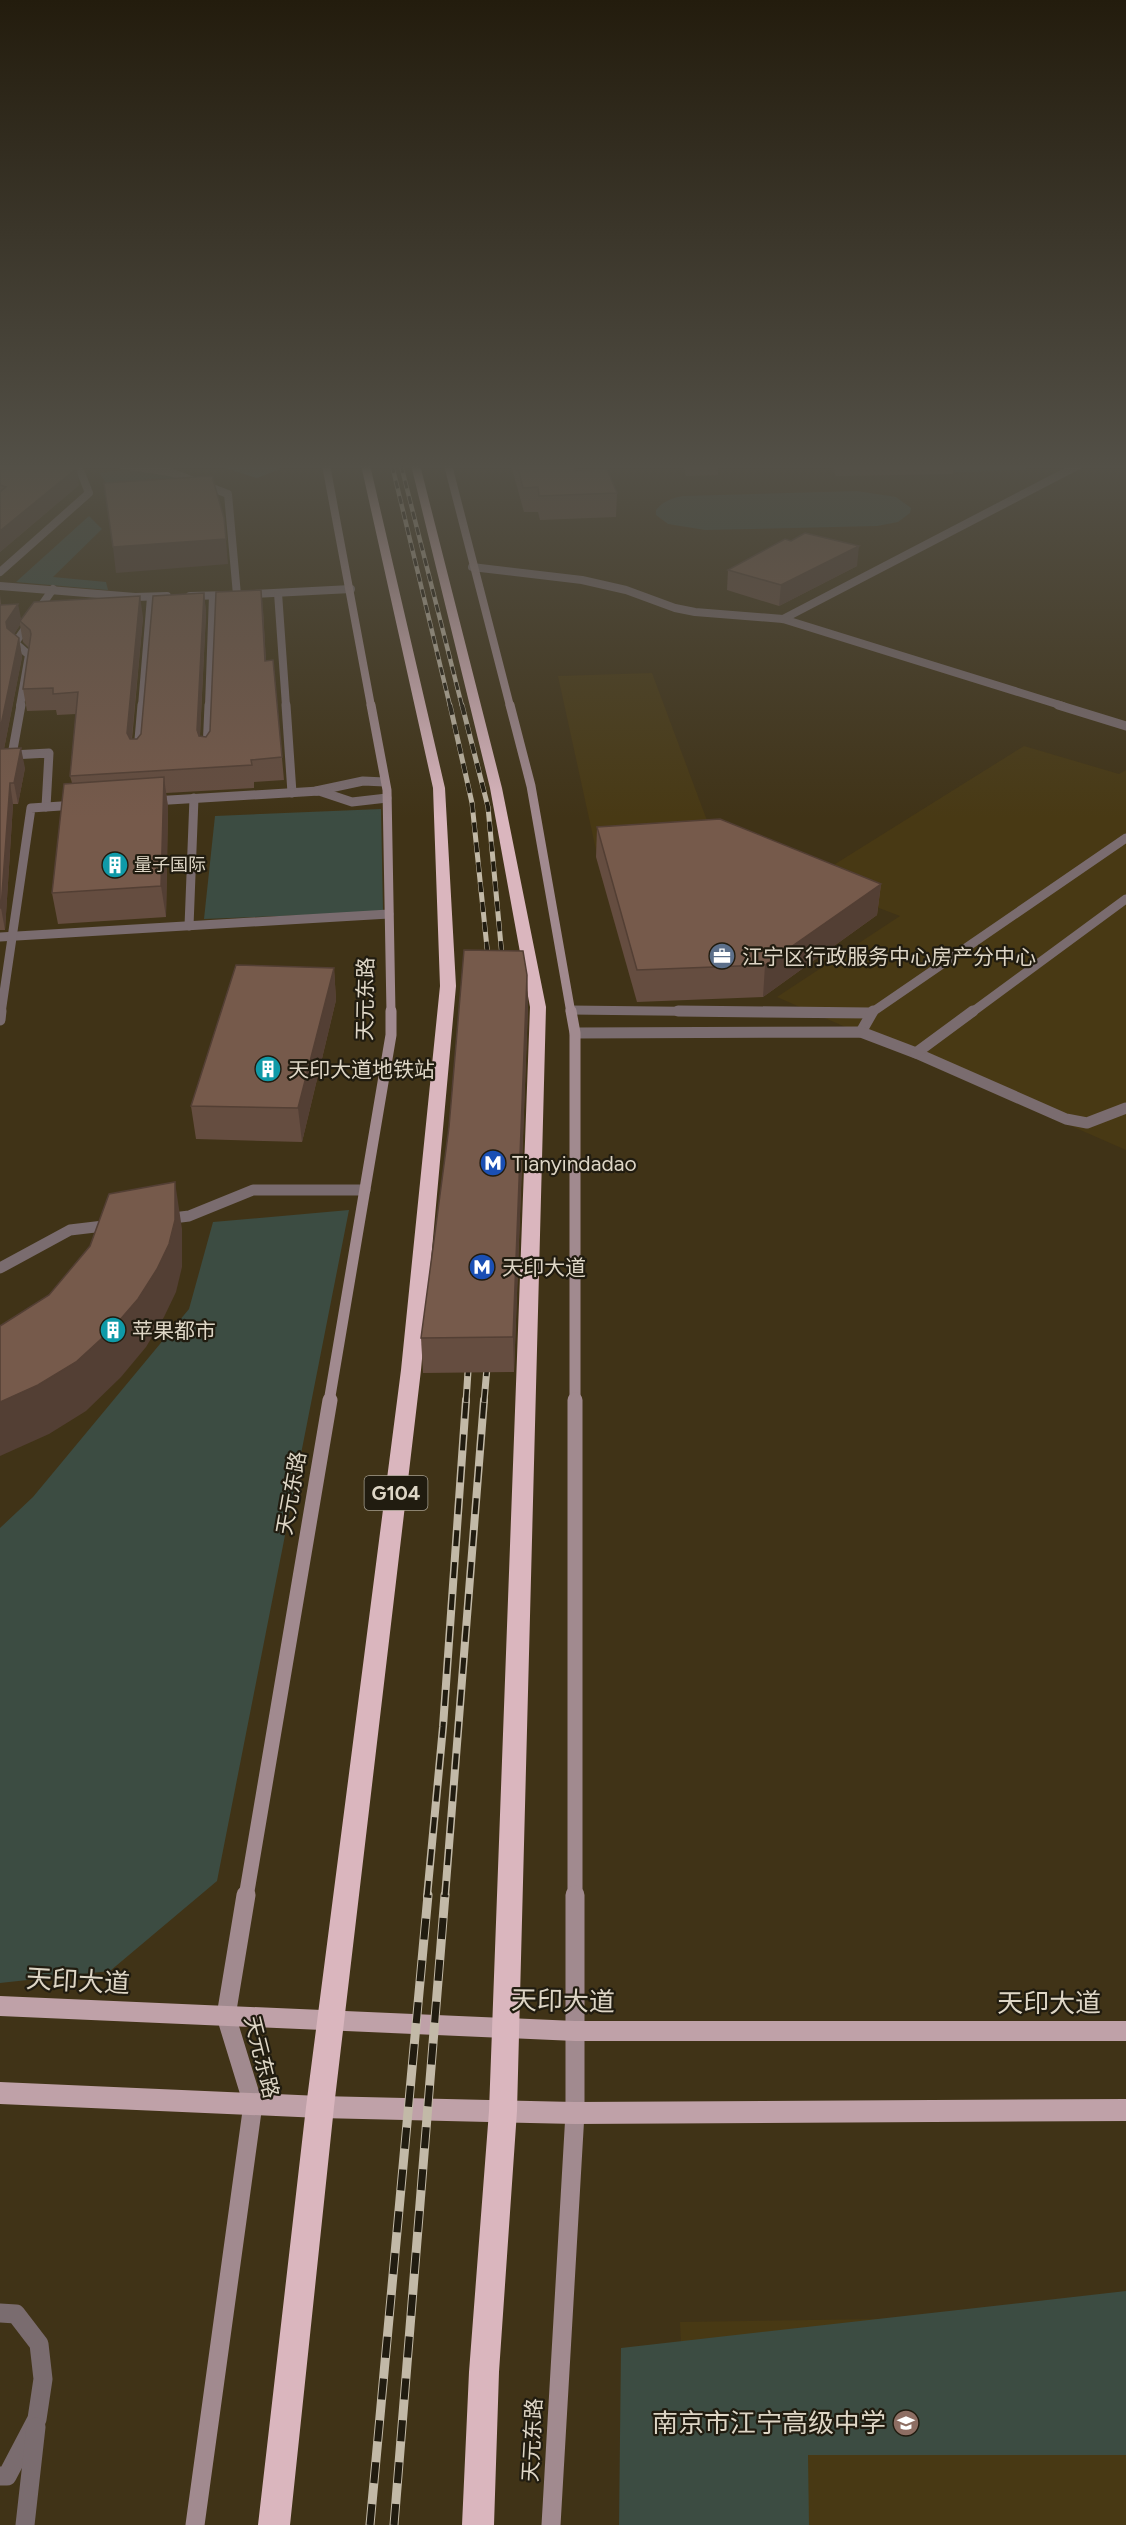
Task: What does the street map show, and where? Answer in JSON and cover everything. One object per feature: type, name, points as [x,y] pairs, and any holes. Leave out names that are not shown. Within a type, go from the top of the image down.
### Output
[{"type":"highway","name":"G104","points":[[274,2525],[320,2108],[411,1370],[448,986],[439,788],[392,583]]},
{"type":"highway","points":[[445,583],[496,788],[538,1007],[503,2111],[484,2372],[478,2525]]},
{"type":"main road","name":"天印大道","points":[[0,2006],[575,2031],[1126,2031]]},
{"type":"main road","points":[[0,2093],[320,2108],[575,2113],[1126,2110]]},
{"type":"street","points":[[236,583],[237,595]]},
{"type":"street","name":"天元东路","points":[[195,2525],[253,2104],[226,2016],[391,1035],[386,782],[350,583]]},
{"type":"street","name":"天元东路","points":[[476,583],[531,786],[575,1033],[575,2113],[551,2525]]},
{"type":"street","points":[[598,583],[621,588],[682,610],[715,615],[746,615],[783,619],[1126,726]]},
{"type":"street","points":[[783,619],[853,583]]},
{"type":"street","points":[[0,586],[151,597],[172,596]]},
{"type":"street","points":[[46,807],[49,753],[12,755],[29,654],[15,643],[53,589]]},
{"type":"street","points":[[182,596],[351,589]]},
{"type":"street","points":[[278,593],[292,793]]},
{"type":"street","points":[[206,753],[213,596]]},
{"type":"street","points":[[137,756],[151,597]]},
{"type":"street","points":[[148,801],[292,793],[363,781],[386,782]]},
{"type":"street","points":[[311,791],[319,791],[342,801],[365,803],[387,798]]},
{"type":"street","points":[[189,926],[194,798]]},
{"type":"street","points":[[0,1020],[2,986],[12,936],[31,808],[92,804]]},
{"type":"street","points":[[861,1032],[870,1013],[1126,838]]},
{"type":"street","points":[[916,1053],[1126,899]]},
{"type":"street","points":[[0,937],[389,914]]},
{"type":"street","points":[[570,1010],[870,1013]]},
{"type":"street","points":[[575,1033],[861,1032],[916,1053],[1066,1119],[1087,1123],[1126,1108]]},
{"type":"street","points":[[156,1220],[189,1216],[253,1190],[365,1190]]},
{"type":"street","points":[[0,1268],[69,1230],[124,1224]]},
{"type":"street","points":[[0,2313],[16,2314],[39,2344],[43,2379],[25,2525]]},
{"type":"street","points":[[0,2476],[7,2476],[37,2420]]},
{"type":"shaded area","points":[[652,673],[715,842],[596,850],[558,676]]},
{"type":"shaded area","points":[[1024,746],[1119,774],[1126,770],[1126,1150],[777,997],[900,916],[808,881]]},
{"type":"shaded area","name":"南京市江宁高级中学","points":[[1126,2315],[1126,2525],[690,2525],[680,2322]]},
{"type":"green space","points":[[26,583],[106,583],[108,590]]},
{"type":"green space","points":[[381,809],[383,912],[204,919],[215,816]]},
{"type":"green space","points":[[349,1210],[217,1881],[110,1971],[0,1983],[0,1528],[33,1497],[189,1309],[213,1222]]},
{"type":"green space","name":"南京市江宁高级中学","points":[[1126,2291],[1126,2455],[808,2455],[809,2525],[619,2525],[621,2348]]},
{"type":"building","points":[[261,590],[265,661],[273,660],[282,757],[251,760],[252,765],[70,776],[78,692],[53,694],[53,688],[23,689],[31,634],[30,630],[20,621],[34,602],[140,596],[127,733],[130,739],[137,739],[141,734],[153,596],[204,593],[197,730],[199,736],[206,737],[210,731],[216,592]]},
{"type":"building","points":[[18,604],[6,622],[7,628],[19,638],[0,730],[0,605]]},
{"type":"building","points":[[21,748],[14,783],[10,783],[0,908],[0,749]]},
{"type":"building","name":"量子国际","points":[[164,777],[161,886],[52,893],[64,784]]},
{"type":"building","name":"江宁区行政服务中心房产分中心","points":[[720,819],[881,884],[765,965],[637,970],[597,827]]},
{"type":"building","name":"天印大道","points":[[464,950],[523,951],[527,975],[513,1337],[421,1338],[449,1127]]},
{"type":"building","name":"天印大道地铁站","points":[[236,965],[334,968],[298,1108],[191,1106]]},
{"type":"building","points":[[175,1182],[175,1220],[169,1244],[157,1269],[138,1299],[112,1329],[76,1362],[38,1385],[0,1402],[0,1326],[49,1295],[90,1246],[109,1194]]},
{"type":"railway","points":[[420,583],[450,706]]},
{"type":"railway","points":[[431,583],[462,706]]},
{"type":"railway","points":[[450,705],[472,803],[489,967]]},
{"type":"railway","points":[[462,705],[488,807],[503,967]]},
{"type":"railway","points":[[466,1402],[469,1356]]},
{"type":"railway","points":[[484,1402],[488,1356]]},
{"type":"railway","points":[[427,1897],[443,1727],[466,1400]]},
{"type":"railway","points":[[445,1897],[484,1400]]},
{"type":"railway","points":[[370,2525],[428,1895]]},
{"type":"railway","points":[[394,2525],[445,1895]]},
{"type":"place","name":"量子国际","points":[[115,865]]},
{"type":"place","name":"江宁区行政服务中心房产分中心","points":[[722,956]]},
{"type":"place","name":"天印大道地铁站","points":[[268,1069]]},
{"type":"place","name":"Tianyindadao","points":[[493,1163]]},
{"type":"place","name":"天印大道","points":[[482,1267]]},
{"type":"place","name":"苹果都市","points":[[113,1330]]},
{"type":"place","name":"南京市江宁高级中学","points":[[906,2423]]}]
